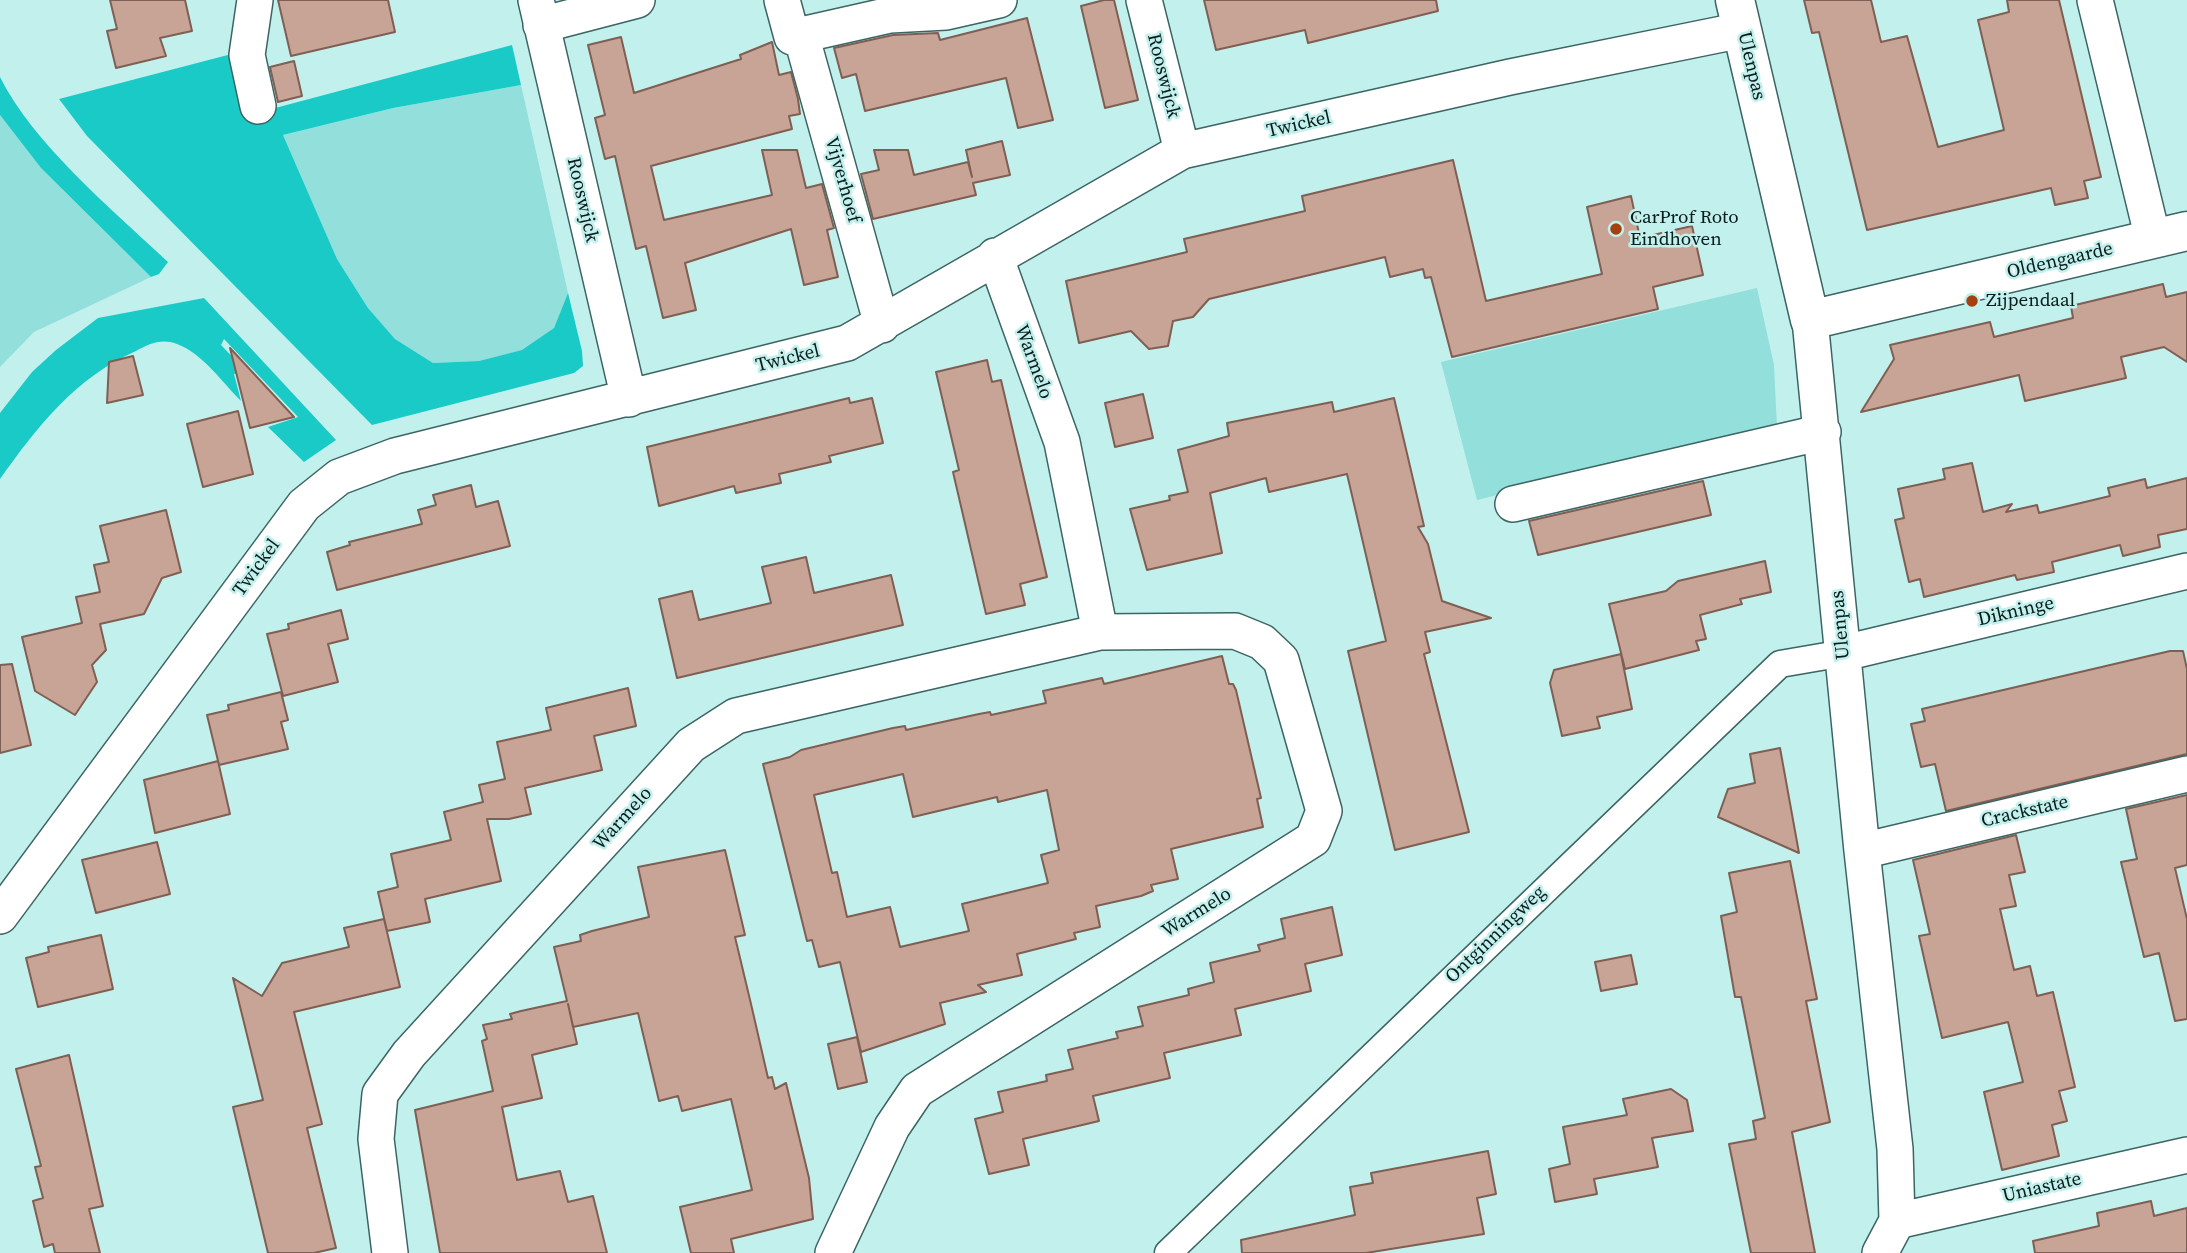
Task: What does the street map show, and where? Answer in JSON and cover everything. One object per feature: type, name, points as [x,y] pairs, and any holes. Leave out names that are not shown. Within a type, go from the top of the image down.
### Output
[{"type":"street","points":[[256,0],[247,55],[258,106]]},
{"type":"street","points":[[538,13],[636,0]]},
{"type":"street","name":"Vijverhoef","points":[[782,0],[792,37],[801,35],[882,325]]},
{"type":"street","points":[[801,35],[888,8],[946,12],[999,0]]},
{"type":"street","name":"Rooswijck","points":[[1144,0],[1182,151]]},
{"type":"street","points":[[2095,0],[2170,235]]},
{"type":"street","name":"Rooswijck","points":[[538,13],[629,399]]},
{"type":"street","name":"Twickel","points":[[0,916],[304,505],[339,477],[396,456],[847,343],[1182,151],[1510,77],[1738,15]]},
{"type":"street","name":"Ulenpas","points":[[1738,15],[1810,320],[1823,432],[1862,851],[1895,1149],[1897,1221],[1880,1253]]},
{"type":"street","name":"Oldengaarde","points":[[1810,320],[2170,235]]},
{"type":"street","name":"Warmelo","points":[[995,257],[1062,442],[1100,632]]},
{"type":"street","points":[[1513,504],[1823,432]]},
{"type":"street","name":"Dikninge","points":[[1844,653],[2187,571]]},
{"type":"street","name":"Warmelo","points":[[390,1253],[376,1139],[380,1094],[409,1054],[691,746],[736,716],[1100,632],[1235,631],[1262,642],[1282,660],[1324,811],[1313,839],[918,1090],[892,1128],[833,1253]]},
{"type":"street","name":"Ontginningweg","points":[[1168,1253],[1780,664],[1844,653]]},
{"type":"street","name":"Crackstate","points":[[1862,851],[2187,774]]},
{"type":"street","name":"Uniastate","points":[[1897,1221],[2187,1155]]},
{"type":"shaded area","points":[[512,45],[521,85],[393,108],[283,135],[337,259],[368,308],[395,339],[433,363],[479,361],[522,350],[554,328],[568,293],[582,351],[583,366],[574,373],[372,425],[87,136],[59,99],[247,50],[264,111]]},
{"type":"shaded area","points":[[0,77],[14,102],[53,152],[168,262],[159,274],[151,277],[41,168],[0,115]]},
{"type":"shaded area","points":[[521,85],[568,293],[554,328],[523,350],[479,361],[433,363],[395,339],[368,308],[337,259],[283,135],[393,108]]},
{"type":"shaded area","points":[[0,115],[41,168],[151,277],[34,332],[0,367]]},
{"type":"shaded area","points":[[1757,288],[1774,365],[1777,427],[1477,500],[1441,362]]},
{"type":"shaded area","points":[[204,298],[336,440],[304,462],[268,427],[298,417],[224,339],[221,345],[247,372],[234,374],[241,401],[195,354],[177,344],[160,342],[114,362],[76,389],[43,423],[0,479],[0,413],[32,372],[56,350],[98,318]]},
{"type":"building","points":[[110,0],[185,0],[192,31],[160,38],[166,56],[116,68],[107,31],[117,29]]},
{"type":"building","points":[[278,0],[388,0],[395,32],[291,56]]},
{"type":"building","points":[[1114,0],[1138,100],[1105,108],[1081,6]]},
{"type":"building","points":[[1204,0],[1436,0],[1438,11],[1308,43],[1305,30],[1216,50]]},
{"type":"building","points":[[1804,0],[1871,0],[1881,42],[1907,36],[1938,147],[2004,130],[1978,20],[2009,12],[2007,0],[2059,0],[2101,177],[2084,181],[2088,198],[2055,205],[2051,188],[1867,230],[1819,32],[1812,33]]},
{"type":"building","points":[[1027,18],[1053,120],[1018,128],[1006,78],[865,111],[856,74],[842,78],[834,48],[893,35],[938,33],[940,40]]},
{"type":"building","points":[[621,37],[634,93],[741,59],[740,55],[772,42],[779,75],[791,72],[798,99],[800,114],[789,116],[792,129],[651,166],[664,220],[772,195],[762,150],[797,150],[806,188],[822,184],[834,228],[827,230],[838,277],[804,285],[791,229],[685,263],[696,310],[663,318],[646,246],[636,249],[615,156],[605,159],[595,118],[605,115],[588,45]]},
{"type":"building","points":[[294,61],[302,96],[278,102],[270,67]]},
{"type":"building","points":[[1002,141],[1010,175],[973,183],[976,195],[873,219],[861,174],[879,170],[874,150],[908,150],[914,175],[968,162],[972,177],[966,150]]},
{"type":"building","points":[[1453,160],[1486,301],[1602,274],[1587,207],[1631,196],[1640,238],[1692,226],[1703,275],[1653,287],[1658,309],[1452,357],[1431,277],[1425,278],[1423,269],[1390,277],[1385,257],[1209,299],[1193,317],[1173,321],[1168,346],[1149,349],[1131,331],[1079,343],[1066,281],[1187,252],[1184,239],[1305,211],[1302,196]]},
{"type":"building","points":[[2163,284],[2166,297],[2187,292],[2187,362],[2164,347],[2121,357],[2126,378],[2025,401],[2019,375],[1861,412],[1894,359],[1890,345],[1990,322],[1994,337],[2073,318],[2071,306]]},
{"type":"building","points":[[230,348],[294,417],[250,428]]},
{"type":"building","points":[[133,356],[143,395],[107,403],[109,362]]},
{"type":"building","points":[[987,360],[992,382],[1001,380],[1047,577],[1020,584],[1025,605],[986,614],[953,472],[959,470],[936,372]]},
{"type":"building","points":[[1143,394],[1153,438],[1115,447],[1105,403]]},
{"type":"building","points":[[849,398],[850,403],[872,398],[883,443],[829,456],[831,462],[779,474],[781,483],[736,493],[734,486],[659,506],[647,447]]},
{"type":"building","points":[[1394,398],[1424,526],[1418,527],[1428,544],[1442,601],[1491,618],[1425,632],[1430,652],[1424,654],[1469,832],[1395,850],[1348,651],[1386,641],[1347,474],[1269,492],[1266,478],[1210,493],[1222,553],[1147,570],[1130,509],[1170,500],[1169,496],[1188,492],[1178,450],[1229,436],[1227,423],[1332,402],[1334,412]]},
{"type":"building","points":[[238,411],[253,474],[203,487],[187,424]]},
{"type":"building","points":[[1972,463],[1983,512],[2012,504],[2006,512],[2037,505],[2039,513],[2110,496],[2108,488],[2145,479],[2147,488],[2187,478],[2187,529],[2158,535],[2160,547],[2123,556],[2120,545],[2052,562],[2054,572],[2017,580],[2015,575],[1924,597],[1920,579],[1909,582],[1895,520],[1904,518],[1898,489],[1945,479],[1943,469]]},
{"type":"building","points":[[1703,481],[1711,515],[1538,555],[1529,521]]},
{"type":"building","points":[[471,485],[476,507],[498,501],[510,546],[337,590],[327,552],[350,545],[349,542],[422,524],[418,510],[436,505],[433,495]]},
{"type":"building","points":[[166,510],[181,572],[162,578],[144,614],[100,624],[106,650],[92,665],[97,682],[75,715],[35,691],[22,637],[82,623],[76,597],[100,592],[94,565],[109,562],[100,526]]},
{"type":"building","points":[[806,557],[814,593],[891,575],[903,625],[677,678],[659,599],[692,591],[699,620],[771,603],[762,567]]},
{"type":"building","points":[[1765,561],[1771,592],[1740,599],[1742,604],[1700,615],[1706,639],[1696,641],[1699,650],[1625,669],[1609,604],[1666,591],[1678,581]]},
{"type":"building","points":[[341,610],[348,639],[328,644],[338,682],[283,696],[267,634],[289,629],[288,624]]},
{"type":"building","points":[[2170,651],[2183,651],[2187,669],[2187,754],[1946,811],[1935,764],[1921,767],[1911,724],[1925,721],[1922,709]]},
{"type":"building","points":[[1621,654],[1632,709],[1597,717],[1600,728],[1562,736],[1550,683],[1554,670]]},
{"type":"building","points":[[1222,656],[1229,684],[1233,684],[1236,690],[1261,798],[1257,799],[1263,827],[1171,849],[1178,879],[1151,885],[1153,891],[1141,896],[1096,906],[1100,927],[1074,933],[1076,939],[1017,954],[1022,975],[978,985],[986,992],[940,1003],[945,1024],[861,1052],[840,962],[819,967],[812,940],[807,941],[763,764],[790,757],[801,750],[893,728],[905,726],[906,730],[1046,703],[1043,691],[1102,678],[1104,684]],"holes":[[[903,774],[913,817],[997,797],[998,802],[1047,790],[1059,850],[1041,855],[1048,883],[962,904],[969,931],[900,947],[890,907],[847,917],[837,872],[832,873],[814,795]]]},
{"type":"building","points":[[12,664],[31,745],[0,753],[0,665]]},
{"type":"building","points":[[628,688],[636,726],[594,736],[602,770],[525,788],[531,814],[509,819],[487,819],[501,881],[425,899],[430,922],[387,931],[378,892],[398,887],[391,854],[451,840],[444,812],[483,802],[479,785],[505,779],[497,742],[551,730],[546,708]]},
{"type":"building","points":[[281,692],[288,720],[281,722],[288,749],[219,765],[207,715],[229,710],[228,705]]},
{"type":"building","points":[[1780,748],[1799,853],[1718,817],[1728,789],[1755,783],[1750,754]]},
{"type":"building","points":[[218,761],[230,814],[155,833],[144,780]]},
{"type":"building","points":[[2187,795],[2187,865],[2175,868],[2187,919],[2187,1019],[2175,1021],[2159,953],[2144,957],[2121,862],[2137,859],[2126,809]]},
{"type":"building","points":[[2016,835],[2025,872],[2009,875],[2016,906],[2000,909],[2014,970],[2030,966],[2037,996],[2053,992],[2075,1087],[2059,1091],[2067,1121],[2052,1125],[2059,1156],[2002,1170],[1984,1092],[2023,1082],[2008,1022],[1942,1038],[1919,936],[1930,934],[1913,860]]},
{"type":"building","points":[[157,842],[170,894],[96,913],[82,860]]},
{"type":"building","points":[[725,850],[745,935],[735,937],[768,1078],[772,1077],[775,1089],[786,1083],[809,1178],[813,1219],[731,1239],[734,1253],[691,1253],[680,1207],[752,1190],[731,1099],[682,1111],[678,1096],[659,1101],[638,1013],[573,1027],[577,1044],[532,1055],[542,1098],[502,1107],[517,1180],[560,1171],[568,1202],[593,1196],[607,1253],[440,1253],[415,1110],[493,1091],[482,1041],[487,1039],[483,1025],[512,1019],[510,1014],[567,1001],[554,947],[581,941],[580,935],[592,931],[649,917],[638,867]]},
{"type":"building","points":[[1790,861],[1817,999],[1806,1001],[1830,1122],[1792,1132],[1815,1253],[1751,1253],[1729,1144],[1756,1139],[1753,1121],[1765,1118],[1741,997],[1735,997],[1721,916],[1737,912],[1729,873]]},
{"type":"building","points":[[1332,907],[1342,955],[1305,964],[1311,991],[1235,1009],[1241,1035],[1164,1053],[1170,1078],[1093,1096],[1099,1121],[1023,1139],[1029,1165],[989,1174],[975,1119],[1003,1112],[998,1092],[1047,1081],[1046,1075],[1073,1069],[1068,1050],[1118,1038],[1116,1032],[1143,1026],[1138,1007],[1189,995],[1188,989],[1214,982],[1210,963],[1260,951],[1258,945],[1285,938],[1281,919]]},
{"type":"building","points":[[384,919],[400,987],[294,1012],[322,1124],[307,1128],[336,1248],[314,1253],[268,1253],[233,1107],[263,1100],[233,978],[262,996],[282,963],[349,947],[344,928]]},
{"type":"building","points":[[101,935],[113,989],[38,1007],[26,958],[49,952],[48,947]]},
{"type":"building","points":[[1631,955],[1637,984],[1601,991],[1595,962]]},
{"type":"building","points":[[857,1037],[867,1082],[838,1089],[828,1044]]},
{"type":"building","points":[[69,1055],[103,1206],[89,1209],[100,1253],[55,1253],[53,1244],[44,1247],[33,1201],[43,1198],[35,1167],[41,1166],[16,1069]]},
{"type":"building","points":[[1671,1089],[1687,1100],[1693,1131],[1652,1138],[1658,1167],[1594,1179],[1597,1194],[1555,1202],[1549,1169],[1570,1164],[1563,1127],[1627,1115],[1623,1099]]},
{"type":"building","points":[[1488,1151],[1496,1194],[1477,1198],[1484,1234],[1366,1253],[1242,1253],[1241,1240],[1355,1215],[1350,1187],[1373,1183],[1371,1173]]},
{"type":"building","points":[[2151,1201],[2154,1216],[2187,1208],[2187,1253],[2035,1253],[2033,1241],[2099,1226],[2097,1213]]},
{"type":"place","name":"CarProf Roto Eindhoven","points":[[1616,229]]},
{"type":"place","name":"Zijpendaal","points":[[1972,301]]}]
